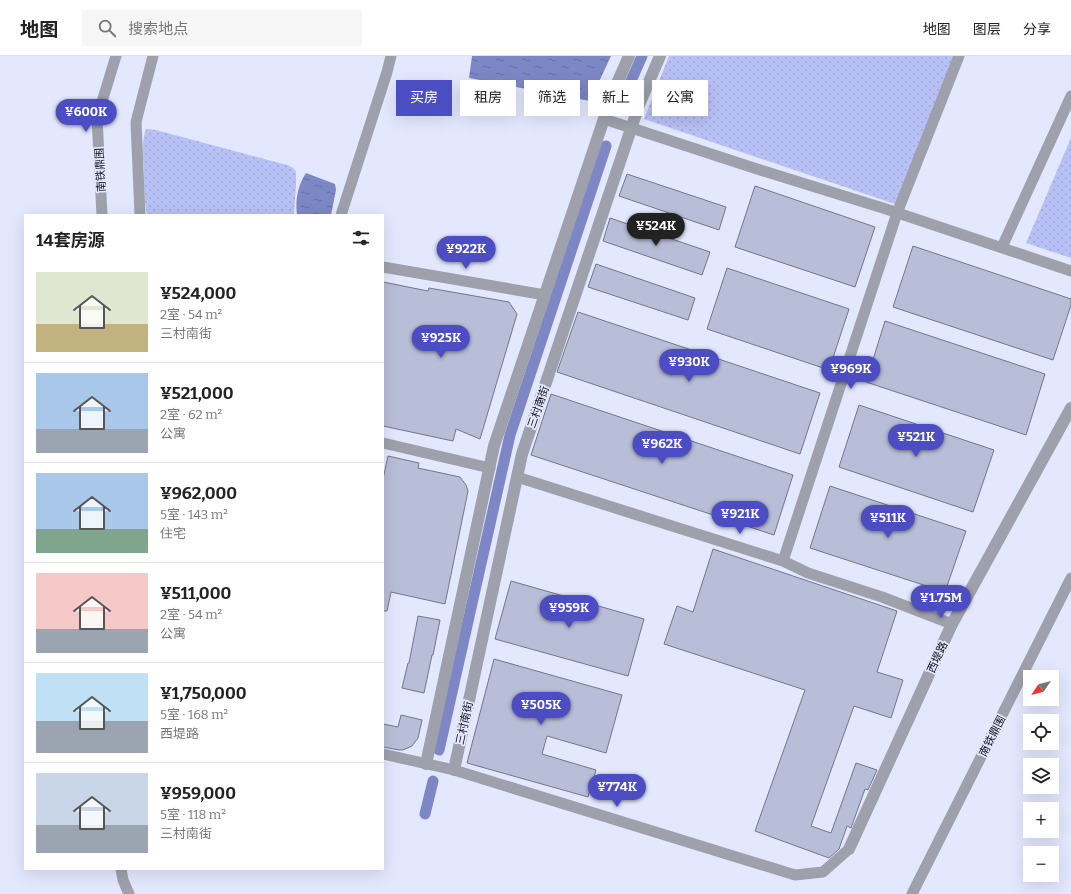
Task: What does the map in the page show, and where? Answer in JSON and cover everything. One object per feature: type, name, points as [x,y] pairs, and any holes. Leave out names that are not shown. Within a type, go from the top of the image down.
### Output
[{"type":"street","name":"南铁鼎围","points":[[102,214],[97,118],[116,56]]},
{"type":"street","points":[[140,214],[136,122],[153,56]]},
{"type":"street","points":[[341,214],[387,72],[390,56]]},
{"type":"street","points":[[426,764],[494,446],[612,95],[629,56]]},
{"type":"street","name":"三村南街","points":[[454,770],[522,454],[639,105],[660,56]]},
{"type":"street","points":[[783,561],[897,212],[959,56]]},
{"type":"street","points":[[1002,247],[1071,96]]},
{"type":"street","points":[[604,119],[897,212],[1071,270]]},
{"type":"street","points":[[384,266],[545,295]]},
{"type":"street","name":"西堤路","points":[[849,850],[952,624],[1071,408]]},
{"type":"street","points":[[384,443],[490,468]]},
{"type":"street","points":[[517,477],[783,561],[808,573],[882,597],[952,624]]},
{"type":"street","name":"南铁鼎围","points":[[912,894],[1071,578]]},
{"type":"street","points":[[384,754],[454,770],[795,875],[823,872],[849,850]]},
{"type":"street","points":[[121,870],[123,880],[129,894]]},
{"type":"shaded area","points":[[669,56],[954,56],[895,204],[644,119],[652,99],[652,116],[708,116],[708,80],[659,80]]},
{"type":"shaded area","points":[[146,129],[156,130],[292,167],[296,173],[294,214],[147,214],[143,139]]},
{"type":"shaded area","points":[[1071,138],[1071,258],[1026,243]]},
{"type":"water","points":[[472,56],[611,56],[600,80],[588,80],[588,101],[580,99],[580,80],[524,80],[524,88],[516,87],[516,80],[480,80],[469,78]]},
{"type":"water","points":[[306,173],[335,184],[336,190],[331,214],[297,214],[296,203],[301,182]]},
{"type":"building","points":[[627,174],[726,207],[719,230],[619,196]]},
{"type":"building","points":[[755,186],[875,227],[855,287],[735,247]]},
{"type":"building","points":[[610,218],[710,252],[702,275],[603,241]]},
{"type":"building","points":[[913,246],[1071,299],[1071,305],[1053,360],[893,307]]},
{"type":"building","points":[[596,264],[695,298],[688,320],[588,287]]},
{"type":"building","points":[[727,268],[849,309],[829,370],[707,329]]},
{"type":"building","points":[[384,282],[428,291],[429,288],[509,302],[517,314],[480,439],[456,429],[453,441],[384,426]]},
{"type":"building","points":[[578,312],[820,393],[800,454],[557,372]]},
{"type":"building","points":[[885,321],[1045,374],[1026,435],[866,382]]},
{"type":"building","points":[[551,394],[793,475],[774,535],[531,455]]},
{"type":"building","points":[[859,405],[994,450],[973,512],[839,467]]},
{"type":"building","points":[[388,456],[419,463],[418,468],[460,477],[466,485],[468,491],[445,604],[391,592],[387,611],[384,611],[384,474]]},
{"type":"building","points":[[830,486],[966,531],[945,592],[810,548]]},
{"type":"building","points":[[713,549],[897,611],[877,672],[903,680],[891,718],[854,706],[811,826],[831,833],[856,763],[877,770],[868,790],[865,789],[851,828],[847,826],[839,849],[829,858],[755,831],[805,690],[664,644],[677,606],[693,612]]},
{"type":"building","points":[[511,581],[644,619],[628,676],[495,639]]},
{"type":"building","points":[[418,616],[440,620],[424,693],[402,688],[409,663]]},
{"type":"building","points":[[494,659],[622,695],[606,753],[547,736],[542,754],[596,770],[588,797],[467,763]]},
{"type":"building","points":[[401,715],[422,720],[418,738],[412,746],[403,750],[384,747],[384,724],[398,727]]},
{"type":"waterway","points":[[631,80],[642,56]]},
{"type":"waterway","points":[[439,750],[510,435],[606,146]]},
{"type":"waterway","points":[[425,814],[433,781]]}]
